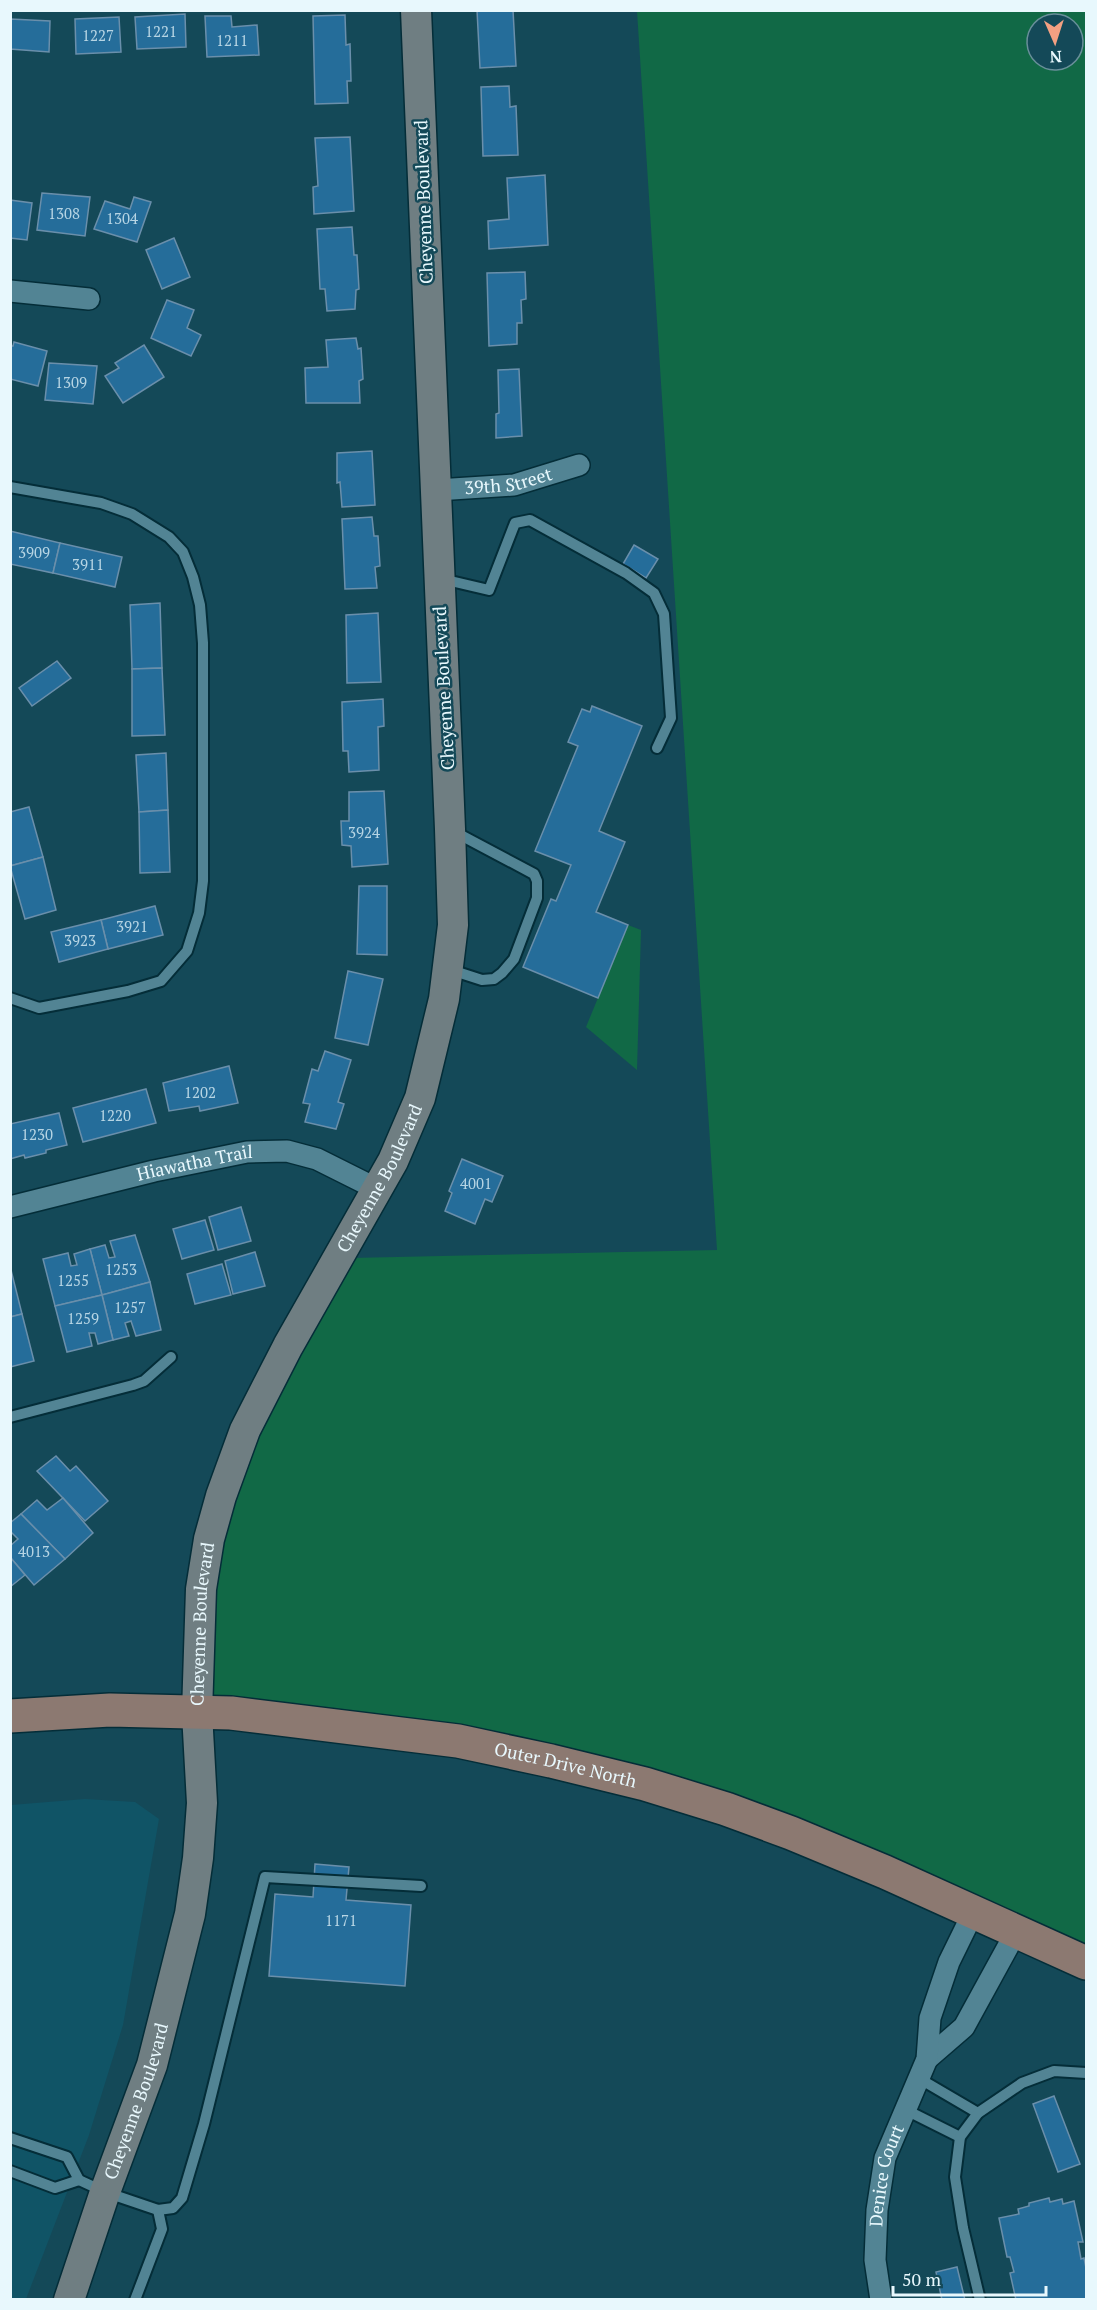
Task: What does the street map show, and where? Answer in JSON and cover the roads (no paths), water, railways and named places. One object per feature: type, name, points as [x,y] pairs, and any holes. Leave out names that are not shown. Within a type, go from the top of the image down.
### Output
[{"type":"main road","name":"Outer Drive North","points":[[10,1716],[110,1710],[243,1714],[458,1741],[645,1784],[726,1809],[885,1872],[1086,1963]]},
{"type":"street","name":"Cheyenne Boulevard","points":[[69,2300],[92,2186],[152,2065],[190,1914],[198,1858],[202,1803],[197,1713],[201,1590],[209,1539],[221,1496],[245,1430],[288,1346],[393,1161],[420,1098],[444,999],[453,925],[416,10]]},
{"type":"street","points":[[10,291],[89,299]]},
{"type":"street","name":"39th Street","points":[[437,490],[514,485],[579,465]]},
{"type":"street","name":"Hiawatha Trail","points":[[10,1207],[154,1171],[247,1152],[287,1151],[307,1156],[377,1189]]},
{"type":"street","name":"Denice Court","points":[[881,2300],[874,2260],[877,2210],[885,2158],[923,2069],[930,2018],[949,1962],[973,1913]]},
{"type":"street","name":"Denice Court","points":[[923,2069],[964,2027],[1016,1932]]},
{"type":"lane","points":[[10,486],[101,503],[132,514],[169,537],[183,552],[193,577],[200,605],[203,643],[203,881],[193,935],[187,951],[161,981],[129,991],[39,1008],[10,998]]},
{"type":"lane","points":[[439,579],[489,590],[515,523],[530,520],[626,573],[654,593],[664,614],[671,718],[657,748]]},
{"type":"lane","points":[[448,969],[482,980],[494,979],[502,973],[514,960],[538,890],[534,874],[450,829]]},
{"type":"lane","points":[[10,1417],[144,1381],[171,1357]]},
{"type":"lane","points":[[10,2171],[56,2188],[92,2186],[158,2210],[173,2208],[182,2198],[233,2012],[266,1877],[421,1886]]},
{"type":"lane","points":[[923,2069],[978,2113]]},
{"type":"lane","points":[[980,2300],[963,2228],[955,2177],[960,2138],[978,2113],[1022,2083],[1054,2072],[1086,2073]]},
{"type":"lane","points":[[906,2110],[960,2138]]},
{"type":"lane","points":[[10,2138],[67,2157],[92,2186]]},
{"type":"lane","points":[[135,2300],[162,2229],[158,2210]]}]
